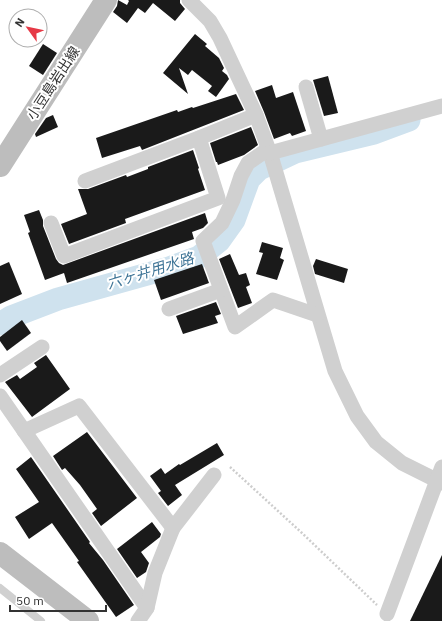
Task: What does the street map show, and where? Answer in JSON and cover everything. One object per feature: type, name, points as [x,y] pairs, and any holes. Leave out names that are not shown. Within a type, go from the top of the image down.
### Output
[{"type":"main road","name":"小豆島岩出線","points":[[0,166],[106,0]]},
{"type":"main road","points":[[0,553],[88,621]]},
{"type":"street","points":[[189,0],[210,21],[220,38],[256,115],[271,156],[335,371],[357,416],[376,442],[402,463],[440,477],[387,614]]},
{"type":"street","points":[[306,87],[321,139]]},
{"type":"street","points":[[318,315],[273,300],[234,327],[202,241],[222,223],[233,200],[241,176],[248,163],[321,139],[442,106]]},
{"type":"street","points":[[84,181],[256,115]]},
{"type":"street","points":[[51,223],[64,256],[218,198],[199,138]]},
{"type":"street","points":[[169,309],[221,290]]},
{"type":"street","points":[[0,374],[42,347]]},
{"type":"street","points":[[0,396],[148,608]]},
{"type":"street","points":[[24,431],[79,406],[173,528]]},
{"type":"street","points":[[138,621],[148,608],[155,573],[173,528],[214,475]]},
{"type":"lane","points":[[0,588],[41,621]]},
{"type":"path","points":[[230,467],[387,614]]},
{"type":"building","points":[[118,0],[127,5],[128,0],[180,0],[180,3],[185,9],[175,21],[153,3],[145,13],[138,8],[127,23],[113,12],[117,6]]},
{"type":"building","points":[[195,34],[207,44],[205,46],[219,58],[224,68],[222,71],[229,79],[216,97],[208,91],[212,86],[192,70],[188,75],[179,68],[188,94],[163,73]]},
{"type":"building","points":[[48,47],[57,53],[43,75],[29,66],[40,48]]},
{"type":"building","points":[[328,76],[338,113],[324,116],[313,80]]},
{"type":"building","points":[[272,85],[276,98],[293,92],[306,131],[292,136],[290,133],[274,139],[255,91]]},
{"type":"building","points":[[236,94],[244,110],[142,150],[140,146],[102,158],[96,138],[177,110],[178,112],[192,107],[193,108]]},
{"type":"building","points":[[53,115],[58,127],[36,137],[35,134],[46,118]]},
{"type":"building","points":[[251,127],[258,145],[244,155],[218,165],[210,143]]},
{"type":"building","points":[[193,150],[205,190],[125,219],[126,223],[69,244],[61,224],[87,214],[78,189],[88,189],[126,175],[127,177],[148,169],[148,167]]},
{"type":"building","points":[[39,210],[43,220],[43,226],[56,259],[63,265],[205,213],[208,223],[203,228],[192,232],[194,239],[67,283],[64,273],[45,280],[28,233],[30,232],[24,215]]},
{"type":"building","points":[[262,242],[283,248],[280,258],[284,260],[277,280],[256,274],[263,253],[259,252]]},
{"type":"building","points":[[230,254],[239,275],[246,273],[250,285],[246,287],[252,303],[238,308],[219,259]]},
{"type":"building","points":[[316,259],[348,269],[344,283],[315,274],[313,266]]},
{"type":"building","points":[[9,262],[22,294],[0,304],[0,266]]},
{"type":"building","points":[[202,264],[209,283],[161,300],[154,280]]},
{"type":"building","points":[[216,302],[221,314],[215,316],[218,323],[183,334],[176,316]]},
{"type":"building","points":[[22,320],[31,333],[7,351],[0,341],[0,337]]},
{"type":"building","points":[[46,355],[70,389],[32,417],[5,382],[17,375],[20,379],[37,367],[34,363]]},
{"type":"building","points":[[87,432],[137,498],[101,526],[92,513],[97,509],[80,485],[65,468],[62,470],[53,456]]},
{"type":"building","points":[[217,443],[224,455],[175,485],[182,495],[168,506],[158,493],[161,491],[150,476],[161,468],[165,474],[179,464],[180,465]]},
{"type":"building","points":[[31,457],[90,542],[89,543],[103,560],[134,605],[116,617],[77,562],[79,561],[52,523],[29,539],[15,517],[39,502],[16,469]]},
{"type":"building","points":[[152,522],[161,534],[160,537],[141,552],[149,563],[146,572],[137,578],[117,549]]},
{"type":"building","points":[[442,555],[442,621],[410,621]]},
{"type":"waterway","name":"六ヶ井用水路","points":[[0,324],[11,317],[58,299],[169,268],[199,257],[219,241],[234,220],[249,179],[259,169],[295,152],[374,133],[409,120]]}]
